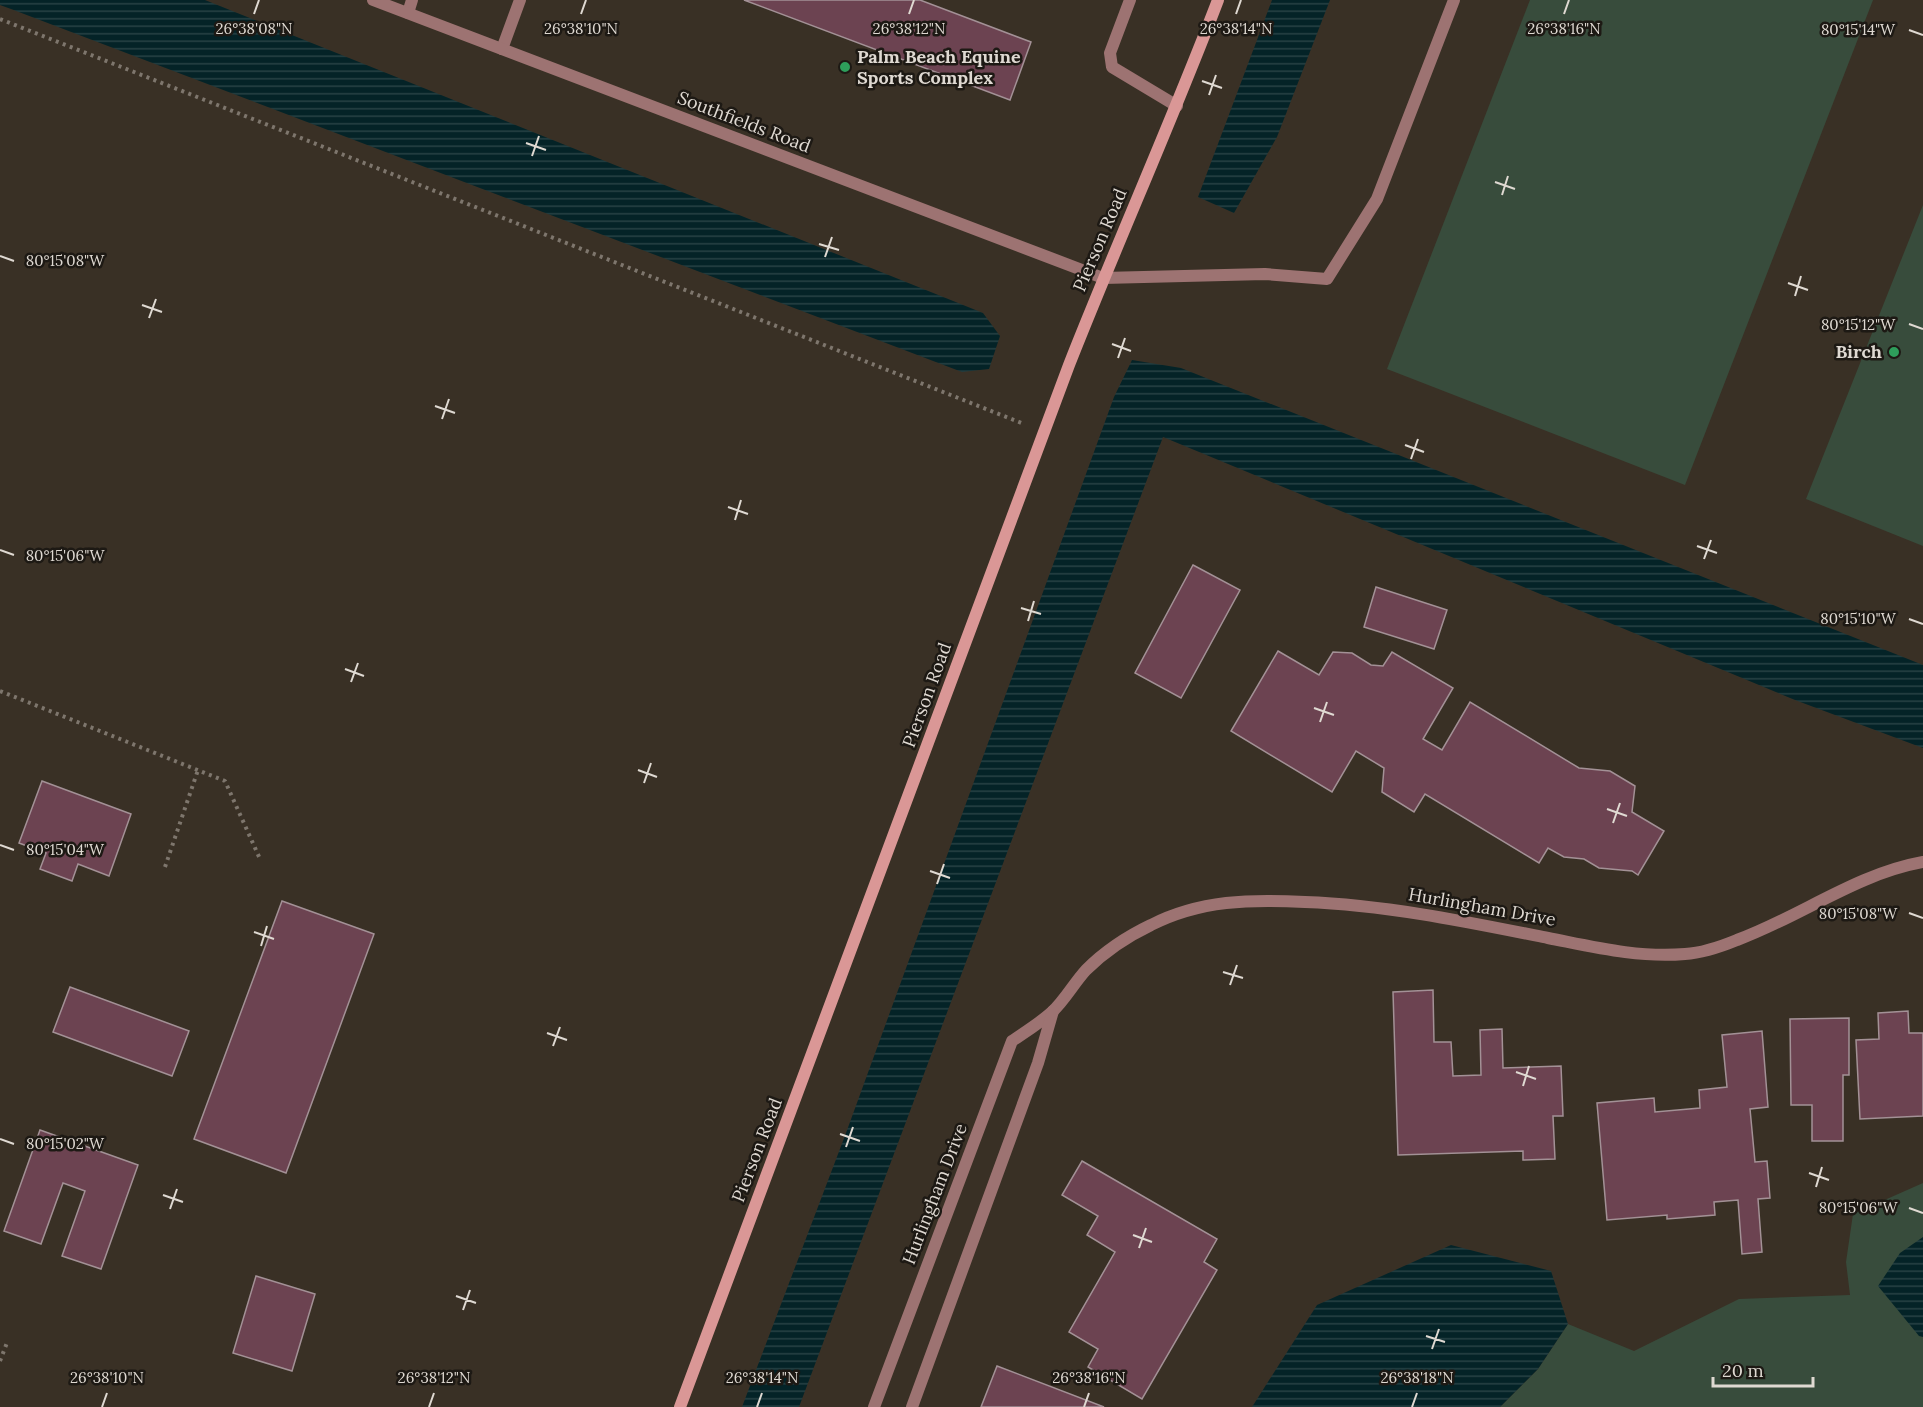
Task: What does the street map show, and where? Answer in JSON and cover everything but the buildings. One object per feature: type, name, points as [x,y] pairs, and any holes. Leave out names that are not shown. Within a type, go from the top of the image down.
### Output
[{"type":"street","name":"Southfields Road","points":[[373,0],[1103,278]]},
{"type":"street","points":[[408,13],[412,0]]},
{"type":"street","points":[[502,49],[520,0]]},
{"type":"street","points":[[1130,0],[1110,53],[1112,67],[1177,106]]},
{"type":"street","name":"Pierson Road","points":[[680,1407],[1044,432],[1103,278],[1177,106],[1218,0]]},
{"type":"street","points":[[1103,278],[1265,274],[1328,279],[1377,199],[1454,0]]},
{"type":"street","name":"Hurlingham Drive","points":[[874,1407],[1012,1041],[1053,1011],[1088,969],[1126,938],[1175,914],[1229,901],[1256,900],[1331,903],[1424,913],[1634,954],[1660,956],[1687,954],[1713,949],[1762,931],[1860,883],[1886,872],[1923,862]]},
{"type":"street","name":"Hurlingham Drive","points":[[912,1407],[1038,1063],[1053,1011]]},
{"type":"path","points":[[0,19],[1044,432]]},
{"type":"path","points":[[0,691],[225,781],[260,859]]},
{"type":"path","points":[[165,867],[198,770]]},
{"type":"path","points":[[0,1361],[8,1340]]},
{"type":"green space","points":[[1530,0],[1873,0],[1685,485],[1387,369]]},
{"type":"green space","name":"Birch","points":[[1923,205],[1923,546],[1806,499]]},
{"type":"green space","points":[[1923,1183],[1923,1407],[1500,1407],[1538,1369],[1568,1324],[1634,1351],[1739,1299],[1850,1295],[1846,1262],[1853,1214]]},
{"type":"water","points":[[0,0],[205,0],[983,313],[1000,336],[989,369],[962,372],[0,5]]},
{"type":"water","points":[[1272,0],[1330,0],[1277,137],[1234,213],[1198,197]]},
{"type":"water","points":[[1132,360],[1181,368],[1923,665],[1923,748],[1795,700],[1163,437],[799,1407],[742,1407],[846,1133],[1114,397]]},
{"type":"water","points":[[1923,1237],[1923,1337],[1919,1336],[1878,1286],[1900,1253]]},
{"type":"water","points":[[1451,1245],[1551,1271],[1568,1324],[1538,1369],[1500,1407],[1252,1407],[1317,1305]]},
{"type":"place","name":"Palm Beach Equine Sports Complex","points":[[845,67]]},
{"type":"place","name":"Birch","points":[[1894,352]]}]
